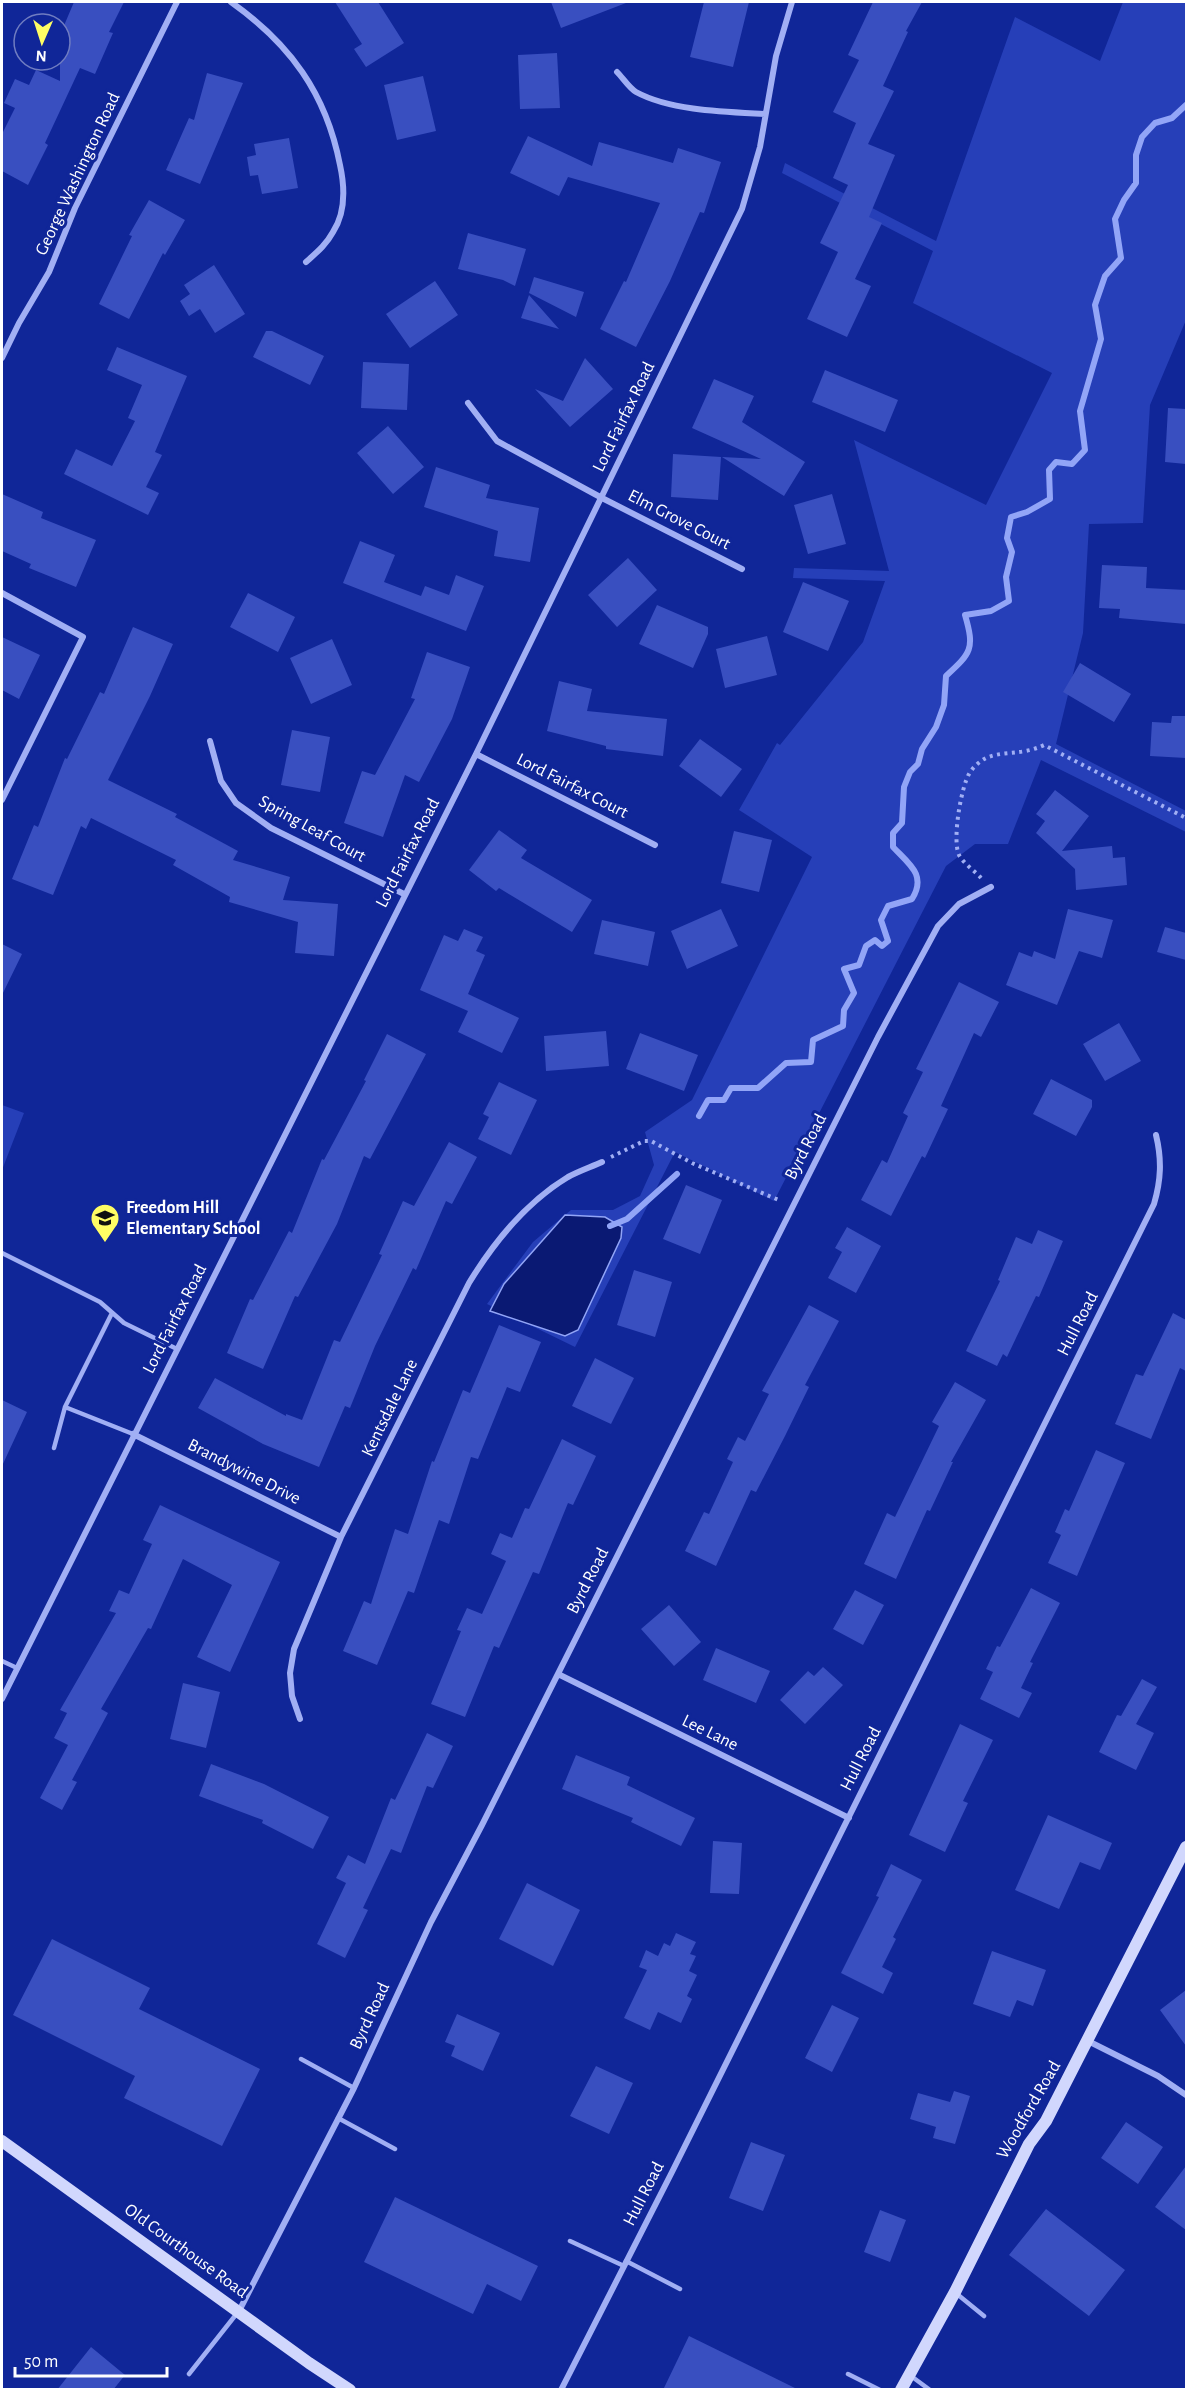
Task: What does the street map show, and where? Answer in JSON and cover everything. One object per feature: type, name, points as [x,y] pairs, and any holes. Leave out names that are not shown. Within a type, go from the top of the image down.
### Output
[{"type":"street","name":"George Washington Road","points":[[2,358],[19,323],[49,272],[75,208],[177,2]]},
{"type":"street","points":[[231,2],[263,26],[305,75],[325,110],[336,141],[342,174],[344,202],[342,213],[323,247],[306,262]]},
{"type":"street","name":"Lord Fairfax Road","points":[[2,1699],[476,754],[742,209],[760,147],[776,56],[792,2]]},
{"type":"street","points":[[617,72],[634,91],[665,103],[765,114]]},
{"type":"street","name":"Elm Grove Court","points":[[468,403],[497,441],[602,498],[742,569]]},
{"type":"street","points":[[2,593],[83,637],[2,800]]},
{"type":"street","name":"Spring Leaf Court","points":[[210,741],[221,781],[236,803],[271,828],[404,894]]},
{"type":"street","name":"Lord Fairfax Court","points":[[476,754],[656,845]]},
{"type":"street","name":"Byrd Road","points":[[239,2312],[354,2088],[431,1922],[878,1037],[938,926],[960,904],[991,887]]},
{"type":"street","name":"Hull Road","points":[[561,2390],[1154,1204],[1160,1182],[1161,1157],[1156,1136]]},
{"type":"street","name":"Kentsdale Lane","points":[[300,1719],[291,1684],[294,1648],[341,1537],[469,1283],[485,1256],[512,1223],[539,1198],[568,1177],[602,1162]]},
{"type":"street","name":"Brandywine Drive","points":[[133,1434],[341,1537]]},
{"type":"street","name":"Lee Lane","points":[[558,1674],[849,1818]]},
{"type":"street","name":"Woodford Road","points":[[901,2390],[955,2292],[1029,2144],[1046,2121],[1088,2041],[1186,1847]]},
{"type":"street","points":[[1088,2041],[1158,2076],[1186,2095]]},
{"type":"street","name":"Old Courthouse Road","points":[[2,2141],[309,2363],[350,2390]]},
{"type":"lane","points":[[2,1253],[100,1302],[124,1323],[177,1349]]},
{"type":"lane","points":[[54,1448],[64,1407],[112,1313]]},
{"type":"lane","points":[[64,1407],[133,1434]]},
{"type":"lane","points":[[2,1661],[17,1668]]},
{"type":"lane","points":[[301,2059],[354,2088]]},
{"type":"lane","points":[[338,2118],[394,2149]]},
{"type":"lane","points":[[570,2241],[680,2289]]},
{"type":"lane","points":[[955,2292],[984,2316]]},
{"type":"lane","points":[[189,2374],[239,2312]]},
{"type":"lane","points":[[848,2374],[880,2390]]},
{"type":"lane","points":[[909,2375],[930,2390]]},
{"type":"path","points":[[991,887],[959,855],[956,838],[962,795],[969,774],[976,765],[992,756],[1029,752],[1044,745],[1186,818]]},
{"type":"path","points":[[602,1162],[644,1141],[651,1141],[692,1163],[793,1206]]},
{"type":"shaded area","points":[[1123,2],[1186,2],[1186,320],[1150,405],[1143,523],[1089,524],[1083,633],[1056,744],[1186,811],[1186,832],[1041,760],[1008,844],[975,844],[946,866],[774,1201],[675,1152],[575,1347],[487,1304],[533,1242],[571,1210],[613,1210],[640,1196],[654,1165],[645,1132],[692,1100],[812,857],[739,810],[777,743],[780,745],[863,642],[885,581],[793,578],[794,568],[889,571],[854,440],[986,505],[1052,373],[913,303],[933,251],[782,173],[785,163],[936,241],[1015,17],[1100,61]]},
{"type":"shaded area","points":[[2,1105],[24,1113],[2,1170]]},
{"type":"shaded area","points":[[565,1215],[605,1217],[622,1227],[621,1238],[578,1330],[565,1336],[490,1311],[504,1284]]},
{"type":"building","points":[[74,2],[124,2],[109,32],[113,33],[95,74],[80,68],[45,143],[48,145],[28,185],[2,171],[2,134],[15,108],[4,103],[15,79],[29,85],[35,72],[60,81],[60,72],[72,72],[72,12],[70,12]]},
{"type":"building","points":[[335,2],[378,2],[404,43],[366,67],[354,49],[362,44]]},
{"type":"building","points":[[551,2],[626,2],[626,3],[561,28]]},
{"type":"building","points":[[704,2],[749,2],[733,67],[690,57]]},
{"type":"building","points":[[873,2],[922,2],[906,31],[908,32],[883,86],[894,91],[868,144],[895,155],[869,217],[882,223],[855,279],[871,286],[847,337],[807,319],[838,252],[820,243],[848,185],[833,178],[856,123],[833,112],[859,60],[848,55]]},
{"type":"building","points":[[557,53],[560,108],[520,109],[518,55]]},
{"type":"building","points":[[207,73],[243,83],[200,184],[166,170],[189,118],[194,120]]},
{"type":"building","points":[[423,76],[436,131],[397,140],[384,85]]},
{"type":"building","points":[[528,136],[592,166],[599,142],[673,163],[678,148],[721,162],[704,213],[700,212],[670,281],[636,347],[600,329],[624,281],[626,282],[660,203],[568,177],[559,196],[510,173]]},
{"type":"building","points":[[289,138],[298,188],[262,194],[258,175],[250,176],[247,157],[256,155],[254,144]]},
{"type":"building","points":[[149,200],[185,220],[165,255],[163,253],[129,319],[99,304],[132,236],[129,235]]},
{"type":"building","points":[[468,233],[526,249],[515,286],[503,280],[458,269]]},
{"type":"building","points":[[214,265],[245,314],[215,333],[200,309],[189,316],[180,301],[190,294],[184,285]]},
{"type":"building","points":[[534,277],[584,292],[576,317],[529,293]]},
{"type":"building","points":[[435,281],[458,315],[410,348],[386,314]]},
{"type":"building","points":[[529,295],[559,329],[521,318]]},
{"type":"building","points":[[266,331],[272,331],[324,356],[310,385],[253,357]]},
{"type":"building","points":[[117,347],[187,376],[155,452],[162,455],[146,487],[159,493],[148,515],[64,474],[76,449],[112,466],[135,421],[128,418],[142,385],[107,370]]},
{"type":"building","points":[[585,358],[613,389],[570,427],[535,389],[563,401]]},
{"type":"building","points":[[363,362],[409,364],[407,410],[361,408]]},
{"type":"building","points":[[825,370],[898,400],[885,432],[812,402]]},
{"type":"building","points":[[714,379],[754,396],[742,422],[805,462],[784,496],[722,457],[761,459],[692,428]]},
{"type":"building","points":[[1168,408],[1186,409],[1186,464],[1165,462]]},
{"type":"building","points":[[388,426],[424,467],[393,494],[357,453]]},
{"type":"building","points":[[673,454],[721,457],[718,500],[671,497]]},
{"type":"building","points":[[436,467],[490,485],[486,498],[539,508],[530,562],[494,556],[498,531],[424,507]]},
{"type":"building","points":[[2,494],[43,512],[41,518],[96,540],[76,587],[29,568],[31,564],[2,551]]},
{"type":"building","points":[[832,494],[846,544],[808,554],[794,505]]},
{"type":"building","points":[[360,541],[395,555],[384,582],[421,596],[425,586],[449,595],[456,575],[484,586],[466,631],[343,583]]},
{"type":"building","points":[[628,558],[657,590],[617,627],[588,595]]},
{"type":"building","points":[[1102,565],[1147,567],[1146,588],[1186,590],[1186,624],[1119,618],[1120,609],[1099,608]]},
{"type":"building","points":[[803,582],[849,601],[828,651],[783,632]]},
{"type":"building","points":[[248,593],[295,617],[278,652],[230,627]]},
{"type":"building","points":[[657,605],[708,627],[708,634],[693,668],[639,644]]},
{"type":"building","points":[[133,627],[173,644],[108,780],[177,814],[175,817],[238,851],[233,860],[290,877],[283,900],[338,904],[334,956],[295,953],[298,922],[229,902],[230,897],[173,865],[176,860],[91,818],[86,829],[81,826],[53,895],[12,879],[34,825],[38,827],[65,758],[67,759],[100,692],[104,694]]},
{"type":"building","points":[[767,636],[777,675],[725,688],[716,649]]},
{"type":"building","points":[[2,637],[40,655],[19,699],[2,690]]},
{"type":"building","points":[[332,639],[352,685],[311,704],[290,658]]},
{"type":"building","points":[[427,652],[470,667],[452,719],[419,782],[405,775],[383,837],[344,823],[362,771],[375,775],[415,699],[411,698]]},
{"type":"building","points":[[1080,663],[1131,694],[1114,722],[1063,692]]},
{"type":"building","points":[[559,681],[592,689],[587,711],[667,719],[663,756],[606,749],[606,746],[547,731]]},
{"type":"building","points":[[1172,716],[1186,716],[1186,758],[1150,756],[1152,722],[1171,723]]},
{"type":"building","points":[[292,730],[330,737],[320,792],[281,785]]},
{"type":"building","points":[[700,739],[742,769],[721,797],[679,766]]},
{"type":"building","points":[[1055,790],[1089,816],[1062,851],[1112,846],[1113,858],[1125,857],[1127,885],[1076,890],[1075,869],[1036,833],[1045,821],[1036,814]]},
{"type":"building","points":[[499,830],[527,850],[521,858],[592,900],[572,932],[499,888],[496,891],[469,870]]},
{"type":"building","points":[[734,831],[772,840],[759,892],[721,883]]},
{"type":"building","points":[[721,909],[738,946],[687,969],[671,931]]},
{"type":"building","points":[[1068,909],[1113,920],[1102,958],[1079,951],[1057,1005],[1006,985],[1019,952],[1032,957],[1034,951],[1055,959]]},
{"type":"building","points":[[602,920],[655,932],[648,966],[594,954]]},
{"type":"building","points":[[1165,927],[1186,933],[1186,960],[1157,952]]},
{"type":"building","points":[[464,929],[483,937],[476,951],[485,955],[468,994],[519,1018],[502,1053],[458,1032],[468,1011],[420,990],[444,935],[458,941]]},
{"type":"building","points":[[2,944],[22,954],[2,995]]},
{"type":"building","points":[[959,982],[999,1002],[981,1037],[974,1033],[941,1106],[948,1109],[925,1158],[922,1156],[891,1216],[861,1200],[882,1160],[887,1163],[908,1116],[903,1113],[923,1072],[916,1069]]},
{"type":"building","points":[[1119,1023],[1141,1061],[1105,1081],[1083,1044]]},
{"type":"building","points":[[606,1031],[609,1066],[546,1071],[544,1036]]},
{"type":"building","points":[[640,1033],[698,1055],[684,1091],[626,1069]]},
{"type":"building","points":[[387,1034],[426,1054],[370,1159],[364,1156],[337,1224],[298,1297],[295,1296],[263,1369],[227,1353],[250,1299],[253,1300],[289,1231],[292,1233],[322,1159],[324,1160],[366,1081],[364,1080]]},
{"type":"building","points":[[1051,1079],[1092,1100],[1092,1107],[1076,1136],[1033,1114]]},
{"type":"building","points":[[499,1082],[537,1100],[511,1155],[478,1139],[489,1117],[483,1114]]},
{"type":"building","points":[[449,1142],[477,1157],[452,1204],[446,1201],[416,1270],[413,1268],[375,1346],[350,1408],[345,1406],[319,1467],[263,1444],[198,1408],[215,1378],[286,1416],[286,1414],[302,1420],[334,1340],[340,1342],[382,1255],[379,1254],[403,1201],[414,1206]]},
{"type":"building","points":[[686,1185],[722,1200],[700,1254],[663,1239]]},
{"type":"building","points":[[847,1227],[881,1246],[856,1293],[828,1278],[842,1252],[835,1248]]},
{"type":"building","points":[[1038,1230],[1063,1241],[1039,1297],[1036,1296],[1007,1357],[1003,1354],[997,1366],[966,1351],[1000,1281],[998,1280],[1016,1237],[1032,1244]]},
{"type":"building","points":[[634,1270],[672,1282],[655,1337],[617,1325]]},
{"type":"building","points":[[809,1305],[839,1321],[805,1385],[809,1387],[785,1436],[756,1492],[751,1490],[716,1566],[685,1551],[704,1512],[709,1514],[733,1462],[727,1459],[738,1437],[745,1441],[769,1394],[762,1391]]},
{"type":"building","points":[[1173,1313],[1186,1320],[1186,1371],[1180,1368],[1151,1439],[1115,1424],[1136,1374],[1143,1376]]},
{"type":"building","points":[[499,1325],[541,1342],[520,1392],[507,1387],[478,1459],[471,1457],[449,1524],[439,1520],[414,1593],[408,1591],[377,1665],[343,1651],[364,1601],[371,1604],[395,1529],[408,1534],[432,1461],[434,1462],[463,1390],[470,1393]]},
{"type":"building","points":[[595,1358],[634,1378],[611,1424],[572,1406]]},
{"type":"building","points":[[955,1382],[986,1400],[951,1462],[953,1462],[930,1511],[927,1510],[896,1579],[864,1564],[887,1513],[895,1517],[939,1426],[932,1422]]},
{"type":"building","points":[[2,1400],[27,1412],[2,1466]]},
{"type":"building","points":[[562,1439],[596,1456],[573,1505],[568,1503],[539,1574],[533,1572],[499,1648],[494,1646],[465,1717],[431,1704],[461,1631],[457,1630],[467,1608],[482,1614],[506,1561],[491,1554],[500,1533],[512,1538],[525,1508],[529,1509]]},
{"type":"building","points":[[1096,1450],[1125,1463],[1077,1576],[1048,1563],[1061,1535],[1055,1532],[1065,1509],[1069,1511]]},
{"type":"building","points":[[160,1505],[280,1562],[230,1672],[197,1657],[232,1585],[183,1559],[151,1629],[148,1628],[101,1709],[108,1713],[72,1780],[77,1782],[62,1810],[40,1798],[68,1745],[54,1738],[67,1713],[60,1710],[116,1613],[109,1611],[119,1590],[129,1594],[152,1544],[143,1540]]},
{"type":"building","points":[[1031,1588],[1060,1603],[1030,1662],[1033,1663],[1021,1688],[1032,1693],[1019,1718],[980,1699],[993,1672],[986,1669]]},
{"type":"building","points":[[855,1590],[884,1605],[863,1645],[833,1629]]},
{"type":"building","points":[[669,1605],[701,1642],[674,1666],[641,1629]]},
{"type":"building","points":[[716,1648],[770,1671],[756,1703],[703,1680]]},
{"type":"building","points":[[823,1667],[843,1685],[805,1724],[780,1700],[808,1671],[814,1676]]},
{"type":"building","points":[[1142,1679],[1157,1687],[1136,1724],[1154,1733],[1136,1770],[1099,1752],[1117,1715],[1121,1716]]},
{"type":"building","points":[[183,1683],[220,1692],[206,1748],[170,1739]]},
{"type":"building","points":[[960,1724],[993,1740],[963,1801],[968,1803],[945,1852],[909,1835]]},
{"type":"building","points":[[427,1733],[453,1746],[433,1788],[427,1786],[401,1853],[391,1849],[363,1908],[368,1910],[345,1958],[317,1944],[346,1883],[336,1878],[348,1855],[365,1864],[391,1798],[395,1800]]},
{"type":"building","points":[[576,1755],[630,1777],[627,1785],[695,1818],[681,1846],[631,1822],[633,1818],[562,1789]]},
{"type":"building","points":[[211,1764],[264,1784],[329,1817],[313,1849],[262,1823],[263,1820],[199,1796]]},
{"type":"building","points":[[1048,1815],[1112,1843],[1100,1870],[1080,1862],[1059,1909],[1015,1890]]},
{"type":"building","points":[[713,1841],[742,1843],[739,1894],[710,1893]]},
{"type":"building","points":[[891,1864],[922,1880],[893,1937],[896,1939],[882,1967],[893,1973],[883,1994],[841,1973],[879,1897],[876,1896]]},
{"type":"building","points":[[527,1883],[580,1910],[553,1966],[499,1939]]},
{"type":"building","points":[[676,1933],[696,1942],[690,1954],[696,1956],[689,1971],[697,1975],[687,1996],[692,1999],[681,2023],[658,2012],[650,2030],[624,2018],[647,1970],[639,1967],[646,1950],[658,1956],[664,1943],[670,1946]]},
{"type":"building","points":[[52,1939],[150,1988],[139,2009],[260,2069],[222,2146],[124,2098],[135,2076],[13,2015]]},
{"type":"building","points":[[992,1951],[1046,1970],[1033,2006],[1017,2000],[1010,2017],[973,2004]]},
{"type":"building","points":[[1186,1990],[1186,2046],[1160,2010]]},
{"type":"building","points":[[832,2005],[859,2018],[832,2072],[805,2058]]},
{"type":"building","points":[[457,2014],[500,2033],[483,2071],[451,2056],[455,2046],[445,2042]]},
{"type":"building","points":[[596,2066],[633,2083],[609,2134],[570,2116]]},
{"type":"building","points":[[954,2091],[970,2096],[955,2144],[933,2138],[936,2127],[910,2119],[918,2093],[950,2102]]},
{"type":"building","points":[[1126,2122],[1163,2147],[1138,2184],[1101,2158]]},
{"type":"building","points":[[751,2142],[785,2155],[763,2211],[729,2198]]},
{"type":"building","points":[[1186,2166],[1186,2230],[1155,2207]]},
{"type":"building","points":[[395,2197],[538,2266],[521,2301],[487,2284],[473,2314],[364,2262]]},
{"type":"building","points":[[1046,2209],[1125,2270],[1089,2316],[1009,2255]]},
{"type":"building","points":[[880,2210],[906,2220],[890,2262],[864,2252]]},
{"type":"building","points":[[689,2336],[799,2390],[663,2390]]},
{"type":"building","points":[[91,2347],[125,2375],[113,2390],[57,2390]]},
{"type":"waterway","points":[[699,1116],[708,1100],[724,1100],[731,1088],[758,1088],[786,1063],[811,1062],[813,1040],[843,1026],[844,1010],[854,993],[844,969],[859,965],[866,946],[875,940],[882,946],[888,941],[881,920],[888,906],[912,899],[916,891],[918,883],[914,870],[893,847],[893,833],[902,823],[904,787],[910,772],[918,764],[922,749],[936,727],[944,705],[946,676],[961,662],[969,650],[970,636],[965,615],[991,611],[1009,601],[1006,577],[1012,552],[1007,538],[1011,517],[1027,512],[1050,499],[1049,470],[1056,462],[1072,464],[1085,450],[1080,411],[1101,339],[1095,305],[1105,276],[1121,258],[1115,219],[1136,183],[1136,155],[1142,137],[1155,123],[1172,118],[1186,105]]},
{"type":"waterway","points":[[610,1226],[627,1219],[677,1174]]},
{"type":"place","name":"Freedom Hill Elementary School","points":[[105,1244]]}]
